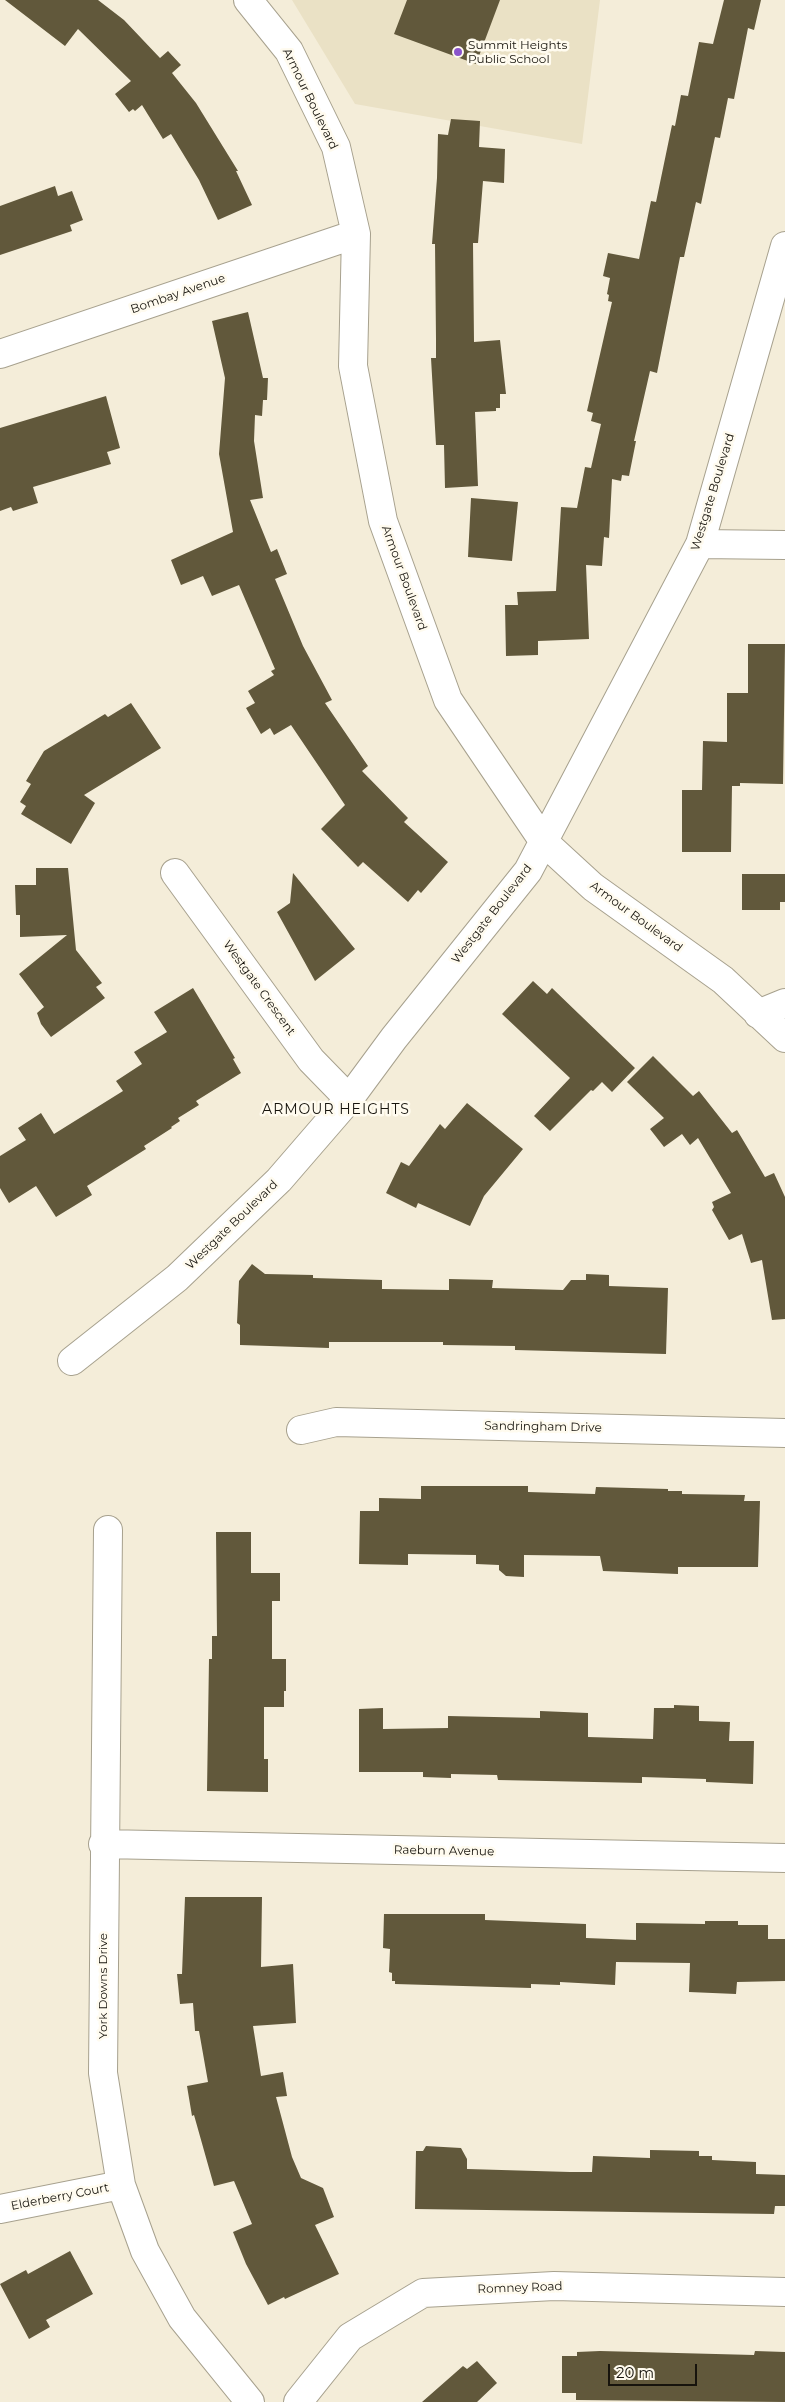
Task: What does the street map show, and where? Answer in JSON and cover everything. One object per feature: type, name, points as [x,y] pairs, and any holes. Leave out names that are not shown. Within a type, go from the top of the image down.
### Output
[{"type":"street","name":"Armour Boulevard","points":[[248,0],[290,51],[336,147],[356,234],[352,366],[383,521],[448,700],[544,842],[593,887],[723,980],[785,1038]]},
{"type":"street","name":"Bombay Avenue","points":[[0,354],[356,234]]},
{"type":"street","name":"Westgate Boulevard","points":[[72,1361],[184,1271],[280,1180],[349,1099],[394,1038],[528,871],[700,544],[785,246]]},
{"type":"street","points":[[700,544],[785,545]]},
{"type":"street","name":"Westgate Crescent","points":[[175,873],[311,1060],[349,1099]]},
{"type":"street","points":[[758,1014],[785,1003]]},
{"type":"street","name":"Sandringham Drive","points":[[301,1430],[336,1422],[785,1433]]},
{"type":"street","name":"York Downs Drive","points":[[108,1530],[102,2072],[121,2185],[145,2251],[182,2318],[250,2402]]},
{"type":"street","name":"Raeburn Avenue","points":[[104,1844],[785,1858]]},
{"type":"street","name":"Elderberry Court","points":[[0,2209],[121,2185]]},
{"type":"street","name":"Romney Road","points":[[298,2402],[350,2337],[423,2293],[554,2286],[785,2292]]},
{"type":"shaded area","name":"Summit Heights Public School","points":[[292,0],[600,0],[582,144],[355,104]]},
{"type":"building","points":[[5,0],[98,0],[124,20],[160,58],[168,51],[181,65],[172,73],[196,103],[238,171],[236,171],[252,205],[218,220],[199,180],[171,134],[163,139],[142,105],[135,111],[133,109],[129,112],[115,94],[131,81],[78,29],[65,46]]},
{"type":"building","points":[[407,0],[500,0],[476,64],[394,34]]},
{"type":"building","points":[[724,0],[761,0],[754,30],[748,28],[734,99],[728,98],[720,138],[715,137],[701,204],[696,202],[684,257],[680,257],[657,373],[650,371],[634,441],[636,441],[629,476],[622,475],[621,481],[612,479],[609,538],[604,537],[602,566],[586,565],[589,639],[538,641],[538,655],[506,656],[505,605],[518,605],[517,592],[556,591],[561,507],[577,508],[585,467],[591,468],[601,424],[591,421],[593,413],[587,411],[612,302],[608,301],[609,295],[607,294],[610,278],[603,276],[608,253],[639,259],[651,201],[656,202],[672,125],[675,126],[681,95],[688,96],[699,42],[713,44]]},
{"type":"building","points":[[451,119],[480,121],[479,147],[505,149],[504,183],[483,181],[478,243],[473,243],[474,342],[500,340],[506,394],[500,394],[500,408],[496,408],[496,411],[475,412],[478,486],[445,488],[444,445],[436,445],[431,358],[436,358],[435,244],[432,244],[438,134],[448,135]]},
{"type":"building","points":[[55,186],[58,196],[72,191],[83,220],[70,225],[72,231],[0,255],[0,206]]},
{"type":"building","points":[[248,312],[263,378],[268,378],[267,400],[263,400],[262,416],[255,415],[254,441],[263,498],[250,500],[271,552],[277,549],[287,574],[275,579],[303,646],[332,700],[325,703],[368,766],[362,771],[408,818],[404,822],[448,862],[421,893],[418,890],[408,902],[363,862],[358,867],[321,829],[345,805],[291,725],[274,735],[270,728],[261,734],[246,708],[255,703],[248,691],[274,675],[271,671],[275,669],[239,585],[212,596],[203,576],[181,585],[171,560],[233,532],[219,454],[225,378],[212,321]]},
{"type":"building","points":[[106,396],[120,448],[107,452],[111,464],[33,487],[38,503],[13,511],[11,507],[0,511],[0,428]]},
{"type":"building","points":[[471,498],[518,502],[512,561],[468,557]]},
{"type":"building","points":[[748,644],[785,644],[783,784],[740,783],[740,786],[732,786],[731,852],[682,852],[682,790],[702,790],[703,741],[727,742],[727,693],[748,693]]},
{"type":"building","points":[[131,703],[161,748],[84,795],[95,803],[71,844],[21,814],[26,806],[20,802],[31,784],[26,781],[44,751],[105,714],[108,717]]},
{"type":"building","points":[[36,868],[68,868],[76,950],[102,983],[96,987],[105,998],[51,1037],[41,1024],[37,1013],[44,1007],[19,974],[67,935],[20,937],[20,915],[16,915],[15,885],[36,885]]},
{"type":"building","points":[[293,873],[355,949],[315,981],[277,912],[290,903]]},
{"type":"building","points":[[742,874],[785,874],[785,902],[780,902],[780,910],[742,910]]},
{"type":"building","points":[[533,981],[547,994],[552,988],[635,1068],[612,1092],[602,1082],[593,1091],[591,1090],[550,1131],[534,1116],[570,1078],[502,1014]]},
{"type":"building","points":[[193,988],[235,1058],[233,1059],[241,1073],[196,1101],[199,1105],[178,1118],[180,1121],[172,1128],[144,1146],[146,1149],[87,1186],[92,1195],[56,1217],[36,1186],[9,1203],[0,1188],[0,1156],[26,1140],[18,1128],[41,1113],[54,1134],[123,1091],[116,1081],[142,1064],[134,1052],[167,1032],[154,1012]]},
{"type":"building","points":[[653,1056],[693,1096],[699,1091],[732,1133],[737,1130],[765,1177],[774,1173],[785,1197],[785,1319],[772,1320],[762,1260],[751,1263],[742,1234],[729,1240],[712,1210],[714,1207],[712,1202],[731,1193],[698,1138],[690,1145],[682,1134],[664,1147],[650,1129],[664,1118],[627,1082]]},
{"type":"building","points":[[467,1103],[523,1149],[484,1196],[470,1226],[418,1203],[416,1208],[386,1193],[401,1162],[409,1166],[440,1124],[445,1129]]},
{"type":"building","points":[[252,1264],[265,1274],[313,1275],[313,1278],[382,1280],[382,1289],[449,1290],[449,1279],[493,1280],[492,1288],[563,1290],[571,1280],[586,1280],[586,1274],[609,1275],[609,1286],[668,1288],[666,1354],[515,1350],[515,1346],[443,1345],[443,1342],[329,1342],[329,1348],[240,1345],[240,1325],[237,1323],[239,1281]]},
{"type":"building","points":[[421,1486],[528,1486],[528,1492],[595,1494],[596,1487],[668,1489],[668,1491],[682,1491],[682,1494],[745,1495],[744,1501],[760,1501],[758,1567],[678,1567],[678,1574],[603,1571],[600,1556],[524,1555],[524,1577],[506,1576],[499,1570],[499,1565],[476,1564],[476,1555],[408,1554],[408,1565],[359,1564],[360,1511],[379,1511],[379,1498],[421,1499]]},
{"type":"building","points":[[216,1532],[251,1532],[251,1573],[280,1573],[280,1601],[272,1601],[272,1659],[286,1659],[286,1691],[284,1691],[284,1707],[264,1707],[264,1759],[268,1759],[268,1792],[207,1791],[209,1659],[212,1659],[212,1636],[217,1636]]},
{"type":"building","points":[[674,1705],[699,1706],[699,1721],[730,1722],[729,1741],[754,1741],[753,1784],[706,1782],[706,1779],[642,1777],[642,1783],[498,1780],[497,1775],[451,1774],[451,1778],[423,1777],[423,1772],[359,1772],[359,1709],[383,1708],[383,1729],[448,1728],[448,1716],[540,1718],[540,1711],[588,1713],[588,1737],[653,1739],[654,1708],[674,1708]]},
{"type":"building","points":[[185,1897],[262,1897],[261,1967],[293,1964],[296,2023],[253,2026],[261,2076],[283,2072],[287,2096],[276,2097],[292,2157],[301,2178],[323,2188],[334,2217],[315,2225],[339,2274],[268,2305],[246,2264],[233,2232],[252,2224],[234,2181],[214,2186],[194,2115],[192,2116],[187,2086],[208,2082],[199,2031],[195,2031],[193,2003],[180,2004],[177,1974],[182,1974]]},
{"type":"building","points":[[384,1914],[485,1914],[485,1920],[586,1924],[586,1938],[636,1940],[636,1923],[705,1924],[705,1921],[738,1921],[738,1925],[768,1925],[768,1939],[785,1939],[785,1981],[737,1982],[736,1994],[689,1992],[690,1963],[616,1962],[615,1985],[560,1982],[560,1985],[531,1984],[531,1988],[395,1984],[395,1981],[392,1981],[392,1973],[389,1972],[390,1949],[383,1948]]},
{"type":"building","points":[[426,2146],[461,2148],[467,2159],[467,2169],[570,2172],[592,2172],[593,2156],[650,2158],[650,2150],[699,2151],[699,2156],[712,2156],[712,2160],[756,2162],[756,2174],[785,2175],[785,2206],[775,2206],[774,2214],[415,2209],[416,2151],[423,2151]]},
{"type":"building","points":[[70,2251],[93,2294],[46,2320],[50,2327],[29,2339],[0,2284],[26,2270],[28,2274]]},
{"type":"building","points":[[755,2351],[785,2352],[785,2402],[576,2400],[576,2393],[562,2393],[562,2356],[577,2356],[577,2352],[754,2355]]},
{"type":"building","points":[[477,2361],[497,2383],[477,2402],[422,2402],[463,2366],[467,2369]]},
{"type":"place","name":"Summit Heights Public School","points":[[458,52]]},
{"type":"district","name":"ARMOUR HEIGHTS","points":[[336,1110]]}]
